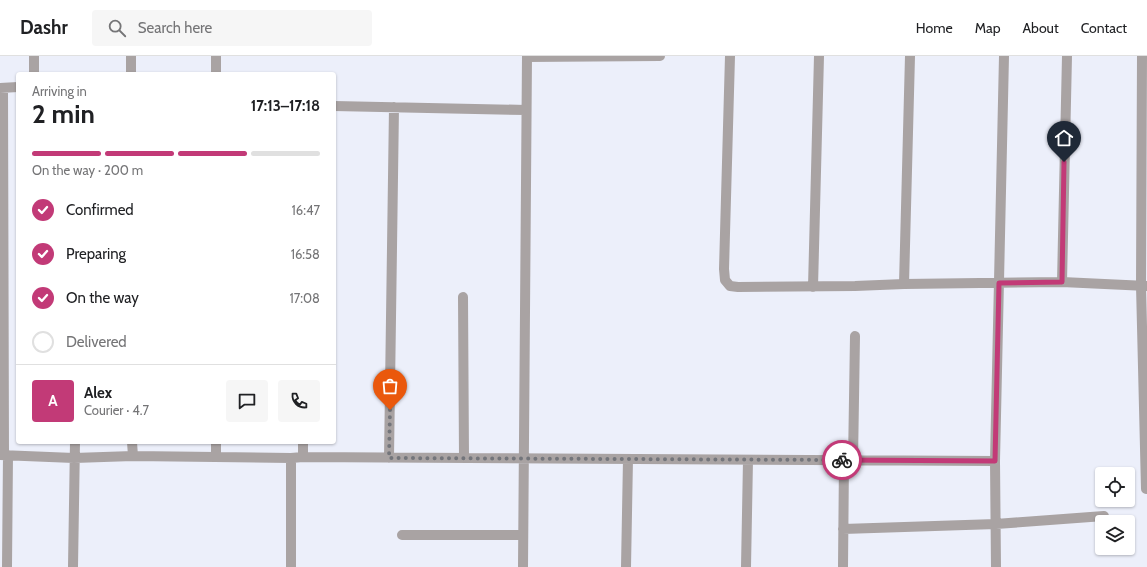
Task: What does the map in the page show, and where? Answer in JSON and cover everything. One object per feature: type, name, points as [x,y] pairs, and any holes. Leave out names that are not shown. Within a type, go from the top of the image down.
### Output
[{"type":"street","points":[[34,56],[34,72]]},
{"type":"street","points":[[131,56],[131,72]]},
{"type":"street","points":[[216,56],[216,72]]},
{"type":"street","points":[[523,567],[526,57],[660,56]]},
{"type":"street","points":[[730,56],[724,269],[725,280],[730,286],[813,287],[1062,282],[1144,286]]},
{"type":"street","points":[[813,287],[819,56]]},
{"type":"street","points":[[904,284],[910,56]]},
{"type":"street","points":[[996,567],[995,461],[1004,56]]},
{"type":"street","points":[[1062,282],[1067,56]]},
{"type":"street","points":[[1142,56],[1146,489]]},
{"type":"street","points":[[8,567],[4,455],[1,88],[16,87]]},
{"type":"street","points":[[336,106],[526,110]]},
{"type":"street","points":[[389,458],[394,107]]},
{"type":"street","points":[[463,297],[464,458]]},
{"type":"street","points":[[843,567],[843,528],[849,460],[854,336]]},
{"type":"street","points":[[73,567],[74,444]]},
{"type":"street","points":[[132,444],[132,456]]},
{"type":"street","points":[[216,444],[216,457]]},
{"type":"street","points":[[303,444],[303,457]]},
{"type":"street","points":[[4,455],[74,458],[132,456],[995,461]]},
{"type":"street","points":[[291,458],[291,567]]},
{"type":"street","points":[[626,567],[628,459]]},
{"type":"street","points":[[746,567],[748,460]]},
{"type":"street","points":[[843,528],[996,524],[1095,517]]},
{"type":"street","points":[[402,535],[523,535]]},
{"type":"way so far","points":[[390,410],[389,458],[842,460]]},
{"type":"route","points":[[842,460],[995,461],[999,283],[1062,282],[1064,162]]}]
